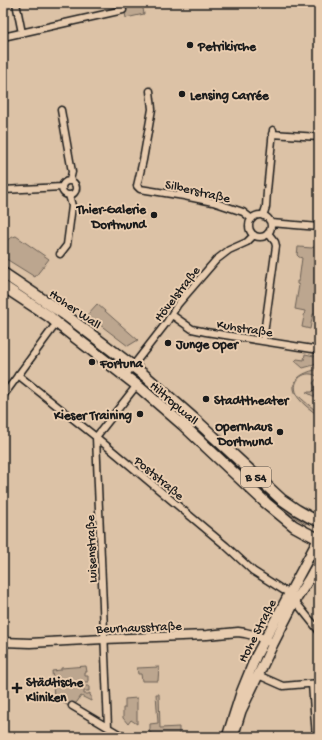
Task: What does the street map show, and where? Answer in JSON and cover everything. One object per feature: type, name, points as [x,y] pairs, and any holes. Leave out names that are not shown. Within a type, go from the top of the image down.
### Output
[{"type":"main road","name":"Hoher Wall","points":[[3,274],[64,314],[132,366]]},
{"type":"main road","name":"Hoher Wall","points":[[3,286],[50,316],[58,324],[125,376]]},
{"type":"main road","name":"Hiltropwall","points":[[132,366],[155,384],[200,424],[281,499],[297,510],[319,521]]},
{"type":"main road","name":"Hiltropwall","points":[[125,376],[183,425],[266,503],[294,526],[319,539]]},
{"type":"main road","name":"Hohe Straße","points":[[233,737],[241,710],[258,676],[269,642],[290,593],[319,539]]},
{"type":"main road","name":"Hohe Straße","points":[[227,737],[241,693],[256,656],[269,642],[319,561]]},
{"type":"street","points":[[16,3],[22,33]]},
{"type":"street","points":[[3,37],[123,10]]},
{"type":"street","name":"Silberstraße","points":[[150,91],[152,109],[137,186],[140,189],[213,202],[243,212],[252,219]]},
{"type":"street","points":[[61,110],[72,172],[70,180]]},
{"type":"street","points":[[263,216],[266,207],[272,132],[319,137]]},
{"type":"street","points":[[60,254],[67,245],[72,206],[69,195],[63,192],[62,187],[64,182],[70,180]]},
{"type":"street","points":[[69,195],[74,193],[76,189],[74,183],[70,180]]},
{"type":"street","points":[[3,190],[62,187]]},
{"type":"street","points":[[271,223],[268,233],[260,237],[254,234],[249,226],[252,219],[258,215],[263,216],[271,223],[319,227]]},
{"type":"street","points":[[263,341],[276,246],[275,242],[268,233]]},
{"type":"street","name":"Hövelstraße","points":[[125,376],[172,315],[178,304],[216,260],[229,250],[247,242],[254,234]]},
{"type":"street","name":"Kuhstraße","points":[[172,315],[192,329],[319,350]]},
{"type":"street","points":[[3,396],[53,328],[58,324]]},
{"type":"street","name":"Poststraße","points":[[18,376],[96,437],[253,570],[282,590],[290,593]]},
{"type":"street","points":[[96,437],[137,385]]},
{"type":"street","name":"Luisenstraße","points":[[96,437],[108,727]]},
{"type":"street","points":[[295,601],[319,631]]},
{"type":"street","name":"Beurhausstraße","points":[[3,642],[22,644],[238,632],[256,636],[269,642]]},
{"type":"street","points":[[258,676],[282,686],[319,683]]},
{"type":"street","points":[[312,684],[316,737]]},
{"type":"street","points":[[72,706],[124,737]]},
{"type":"shaded area","points":[[123,3],[142,3],[144,14],[126,18]]},
{"type":"shaded area","points":[[16,236],[49,259],[35,277],[3,257],[3,249],[6,241]]},
{"type":"shaded area","points":[[298,247],[316,247],[316,251],[319,252],[315,288],[319,288],[319,313],[313,314],[310,329],[302,327],[305,311],[295,309],[299,285],[297,284],[297,281],[299,281],[302,258],[297,255]]},
{"type":"shaded area","points":[[97,304],[138,340],[128,346],[87,315]]},
{"type":"shaded area","points":[[305,354],[319,357],[319,363],[303,368],[295,361],[297,359],[304,360]]},
{"type":"shaded area","points":[[319,369],[319,396],[313,396],[306,392],[312,392],[315,389],[313,383],[318,377],[313,375],[309,374],[300,377],[297,380],[295,389],[297,394],[319,413],[319,415],[299,399],[295,393],[294,387],[295,382],[298,378],[303,374]]},
{"type":"shaded area","points":[[140,377],[195,425],[269,495],[307,521],[306,524],[277,504],[227,456],[158,394],[136,380]]},
{"type":"shaded area","points":[[86,666],[87,672],[85,672],[85,676],[88,676],[88,682],[81,682],[81,686],[89,686],[89,691],[84,691],[84,694],[90,693],[91,701],[81,696],[77,702],[70,707],[54,697],[52,671],[61,670],[61,668]]},
{"type":"shaded area","points":[[159,667],[158,681],[142,681],[141,674],[138,674],[137,668]]},
{"type":"shaded area","points":[[156,694],[159,694],[160,728],[179,727],[179,737],[161,737],[149,732],[150,724],[158,723]]},
{"type":"shaded area","points":[[137,698],[137,724],[131,720],[128,724],[123,718],[125,699]]},
{"type":"place","name":"Petrikirche","points":[[190,45]]},
{"type":"place","name":"Lensing Carrée","points":[[182,94]]},
{"type":"place","name":"Thier-Galerie Dortmund","points":[[154,215]]},
{"type":"place","name":"Junge Oper","points":[[168,343]]},
{"type":"place","name":"Fortuna","points":[[92,362]]},
{"type":"place","name":"Stadttheater","points":[[206,399]]},
{"type":"place","name":"Kieser Training","points":[[140,414]]},
{"type":"place","name":"Opernhaus Dortmund","points":[[280,432]]},
{"type":"place","name":"Städtische Kliniken","points":[[17,688]]}]
